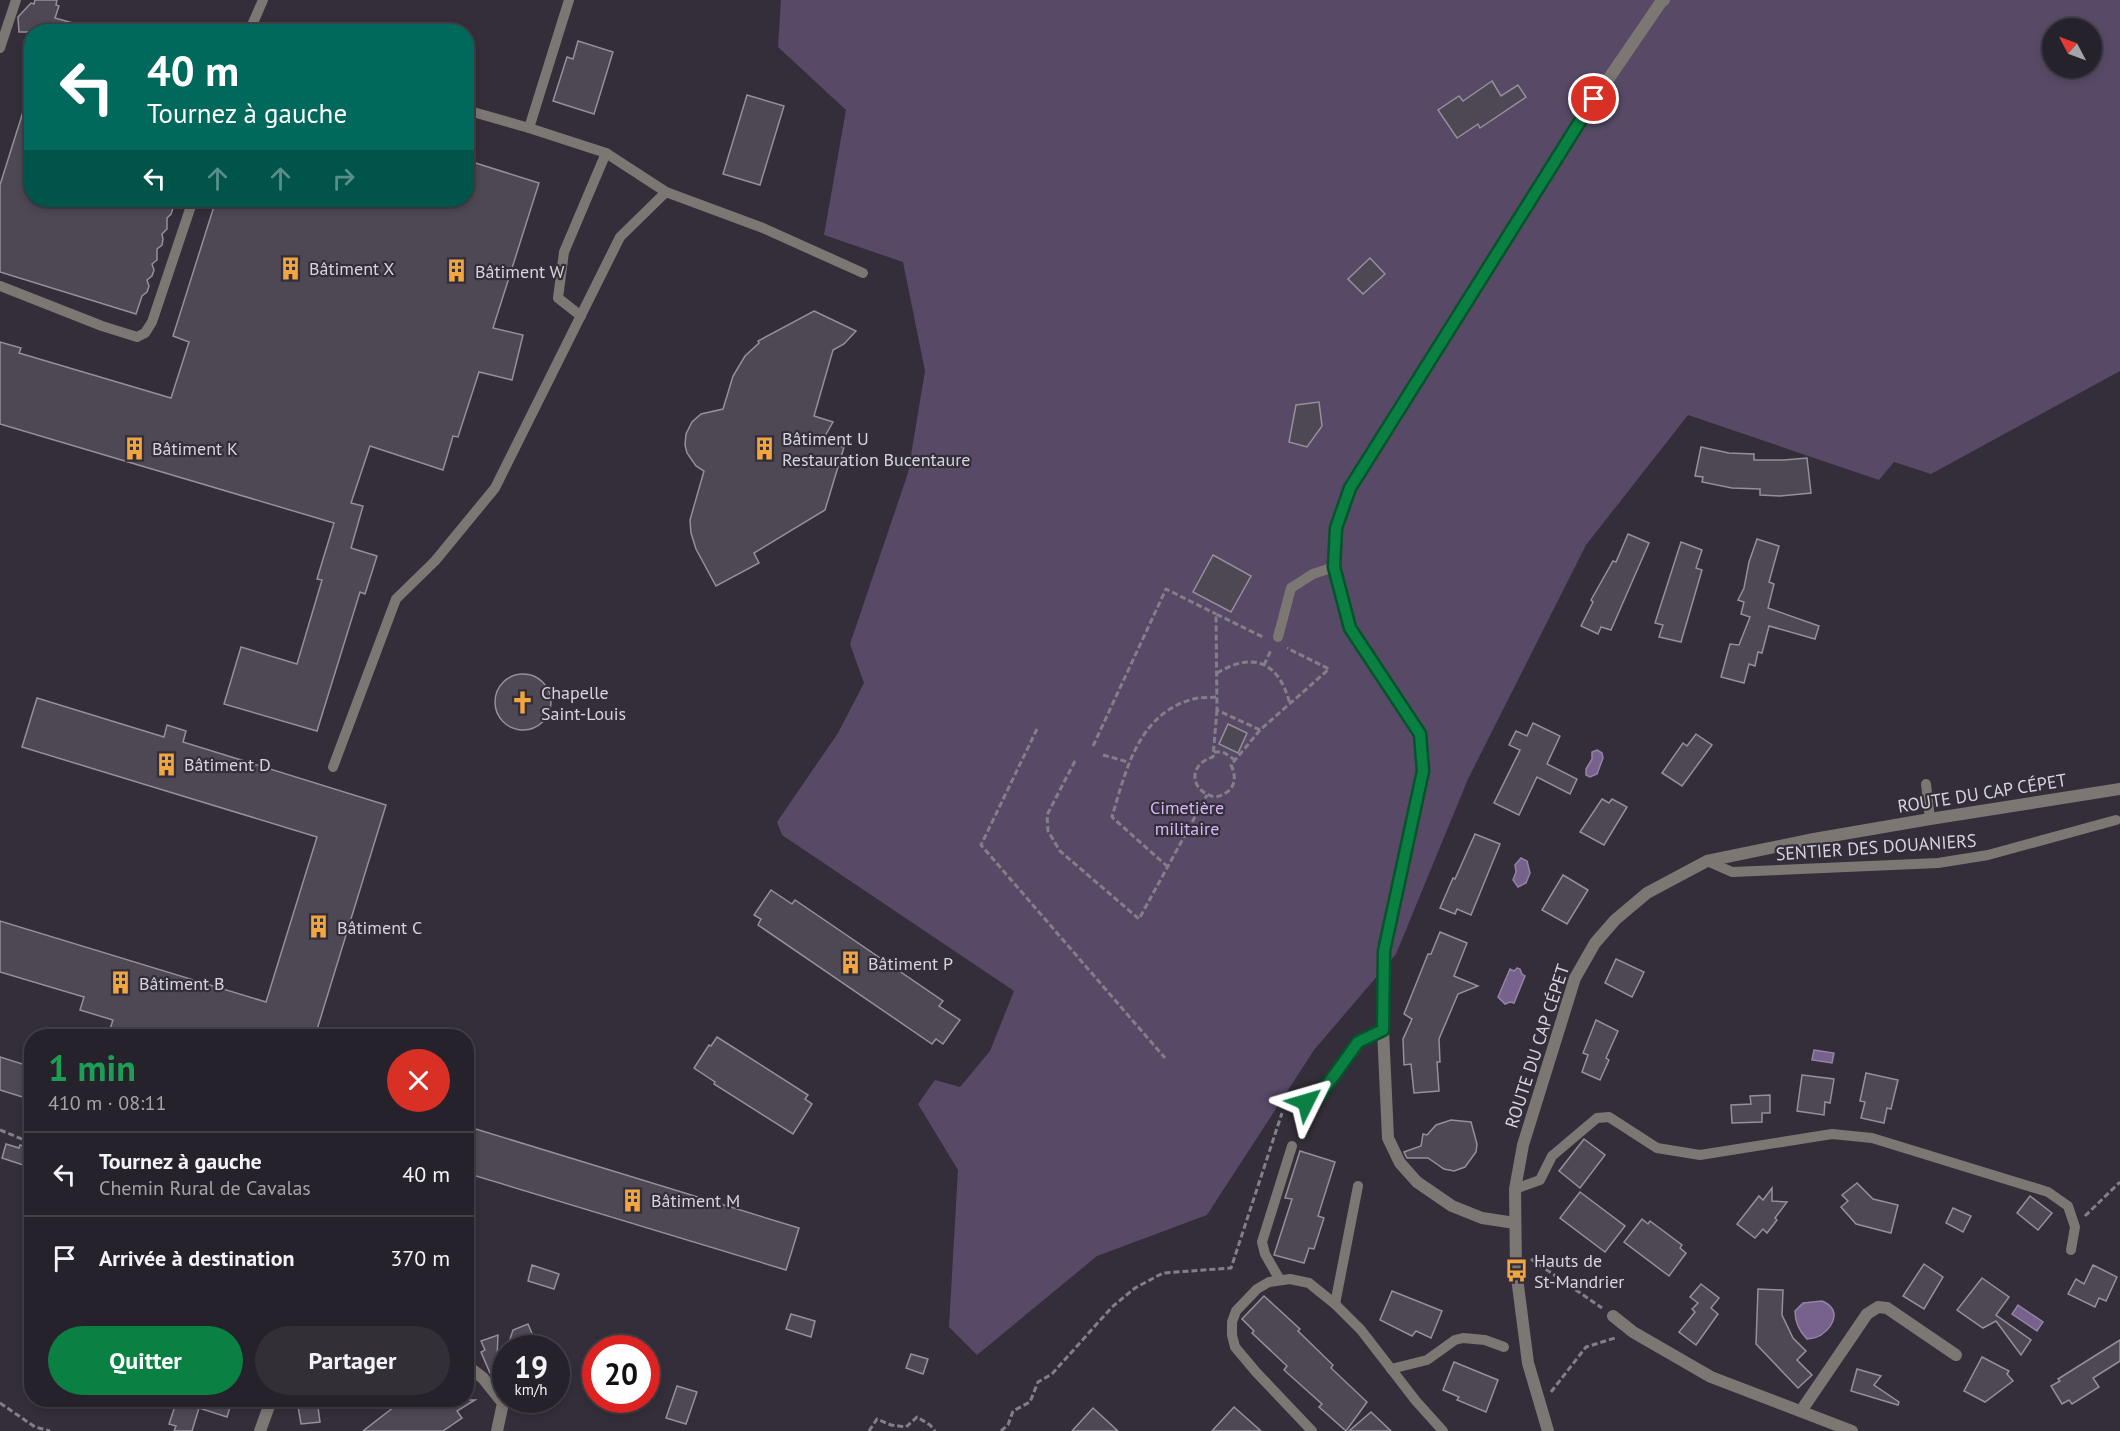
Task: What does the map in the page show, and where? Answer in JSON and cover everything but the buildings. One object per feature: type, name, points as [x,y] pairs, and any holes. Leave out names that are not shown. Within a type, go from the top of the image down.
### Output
[{"type":"street","points":[[1515,1223],[1482,1218],[1452,1206],[1417,1182],[1400,1163],[1388,1138],[1383,1030],[1384,951],[1423,771],[1420,734],[1350,628],[1334,567],[1336,528],[1350,488],[1581,119],[1660,2],[1664,0]]},
{"type":"street","name":"ROUTE DU CAP CÉPET","points":[[1548,1431],[1539,1407],[1528,1363],[1516,1270],[1515,1189],[1523,1145],[1575,978],[1595,943],[1615,920],[1647,893],[1707,861],[1803,841],[2120,789]]},
{"type":"street","points":[[1801,1411],[1868,1314],[1878,1307],[1887,1308],[1956,1355]]},
{"type":"street","points":[[1613,1316],[1633,1332],[1711,1377],[1852,1431]]},
{"type":"street","points":[[474,1371],[483,1378],[502,1402],[497,1431]]},
{"type":"street","points":[[474,1374],[483,1378]]},
{"type":"street","points":[[260,1431],[269,1407]]},
{"type":"lane","points":[[0,48],[16,0]]},
{"type":"lane","points":[[252,24],[263,0]]},
{"type":"lane","points":[[529,128],[569,0]]},
{"type":"lane","points":[[474,112],[606,153],[666,192],[763,228],[863,273]]},
{"type":"lane","points":[[581,316],[558,298],[564,252],[606,153]]},
{"type":"lane","points":[[333,767],[396,599],[435,561],[495,488],[620,237],[666,192]]},
{"type":"lane","points":[[0,286],[136,337],[145,333],[152,322],[191,207]]},
{"type":"lane","points":[[1281,642],[1291,588],[1313,574],[1334,567]]},
{"type":"lane","points":[[1926,784],[1930,819]]},
{"type":"lane","name":"SENTIER DES DOUANIERS","points":[[1707,861],[1732,872],[1938,862],[1988,855],[2116,820]]},
{"type":"lane","points":[[1286,1101],[1306,1102],[1320,1095],[1358,1042],[1383,1030]]},
{"type":"lane","points":[[1515,1189],[1539,1180],[1552,1155],[1597,1118],[1609,1117],[1657,1148],[1700,1155],[1832,1134],[1872,1138],[2048,1192],[2068,1206],[2075,1227],[2071,1250]]},
{"type":"lane","points":[[1280,1280],[1265,1254],[1262,1242],[1292,1146]]},
{"type":"lane","points":[[1335,1304],[1358,1186]]},
{"type":"lane","points":[[1312,1431],[1235,1347],[1232,1322],[1236,1311],[1257,1289],[1269,1282],[1290,1279],[1309,1283],[1335,1304],[1361,1330],[1416,1401],[1443,1431]]},
{"type":"lane","points":[[1391,1369],[1427,1360],[1463,1338],[1485,1340],[1504,1347]]},
{"type":"path","points":[[1093,746],[1166,589],[1265,638]]},
{"type":"path","points":[[1216,614],[1217,710],[1214,752],[1213,757],[1201,762],[1195,774],[1197,787],[1207,795],[1215,797],[1228,792],[1235,778],[1231,765],[1235,760],[1260,730],[1329,669],[1281,642]]},
{"type":"path","points":[[1217,673],[1231,665],[1247,661],[1264,665],[1279,676],[1286,688],[1290,704]]},
{"type":"path","points":[[1168,867],[1112,817],[1128,762],[1138,742],[1158,719],[1174,706],[1195,698],[1217,697]]},
{"type":"path","points":[[1217,710],[1260,730]]},
{"type":"path","points":[[1037,729],[981,845],[1165,1058]]},
{"type":"path","points":[[1214,752],[1223,752],[1235,760]]},
{"type":"path","points":[[1102,755],[1128,762]]},
{"type":"path","points":[[1075,761],[1047,815],[1048,831],[1060,851],[1139,919],[1207,795]]},
{"type":"path","points":[[1001,1431],[1008,1425],[1013,1411],[1030,1402],[1038,1382],[1052,1374],[1112,1307],[1135,1288],[1163,1273],[1231,1268],[1286,1101]]},
{"type":"path","points":[[0,1130],[24,1140]]},
{"type":"path","points":[[2075,1227],[2120,1182]]},
{"type":"path","points":[[1516,1247],[1613,1316]]},
{"type":"path","points":[[1539,1407],[1586,1347],[1633,1332]]},
{"type":"path","points":[[0,1403],[35,1427],[50,1431]]},
{"type":"path","points":[[868,1431],[877,1419],[891,1425],[906,1427],[917,1417],[935,1431]]},
{"type":"green space","name":"Cimetière militaire","points":[[781,0],[2120,0],[2120,371],[1931,474],[1894,462],[1879,480],[1688,415],[1586,545],[1468,779],[1396,954],[1314,1050],[1207,1215],[1097,1256],[977,1355],[949,1327],[958,1170],[918,1104],[935,1080],[960,1087],[990,1051],[1014,991],[782,835],[777,822],[838,733],[864,683],[850,644],[908,473],[925,371],[903,262],[824,235],[846,110],[778,47]]},
{"type":"shaded area","points":[[1597,750],[1602,753],[1603,758],[1597,774],[1590,777],[1586,775],[1586,769],[1592,759],[1592,752]]},
{"type":"shaded area","points":[[1521,858],[1527,861],[1530,873],[1526,883],[1518,887],[1513,880],[1516,872],[1515,865]]},
{"type":"shaded area","points":[[1517,968],[1525,976],[1514,1003],[1505,1004],[1498,997],[1510,969],[1514,971]]},
{"type":"shaded area","points":[[1814,1050],[1834,1053],[1832,1063],[1812,1060]]},
{"type":"shaded area","points":[[1822,1301],[1832,1308],[1834,1317],[1826,1331],[1807,1339],[1798,1326],[1795,1311],[1803,1303]]},
{"type":"shaded area","points":[[2018,1305],[2043,1322],[2037,1331],[2012,1314]]},
{"type":"place","name":"Bâtiment X","points":[[291,268]]},
{"type":"place","name":"Bâtiment W","points":[[457,271]]},
{"type":"place","name":"Bâtiment K","points":[[134,448]]},
{"type":"place","name":"Bâtiment U Restauration Bucentaure","points":[[764,448]]},
{"type":"place","name":"Chapelle Saint-Louis","points":[[523,702]]},
{"type":"place","name":"Bâtiment D","points":[[166,764]]},
{"type":"place","name":"Bâtiment C","points":[[319,927]]},
{"type":"place","name":"Bâtiment P","points":[[850,963]]},
{"type":"place","name":"Bâtiment B","points":[[121,983]]},
{"type":"place","name":"Bâtiment M","points":[[633,1200]]},
{"type":"place","name":"Hauts de St-Mandrier","points":[[1516,1270]]},
{"type":"route","points":[[1306,1102],[1320,1095],[1358,1042],[1383,1030],[1384,951],[1423,771],[1420,734],[1350,628],[1334,567],[1336,528],[1350,488],[1594,99]]}]
